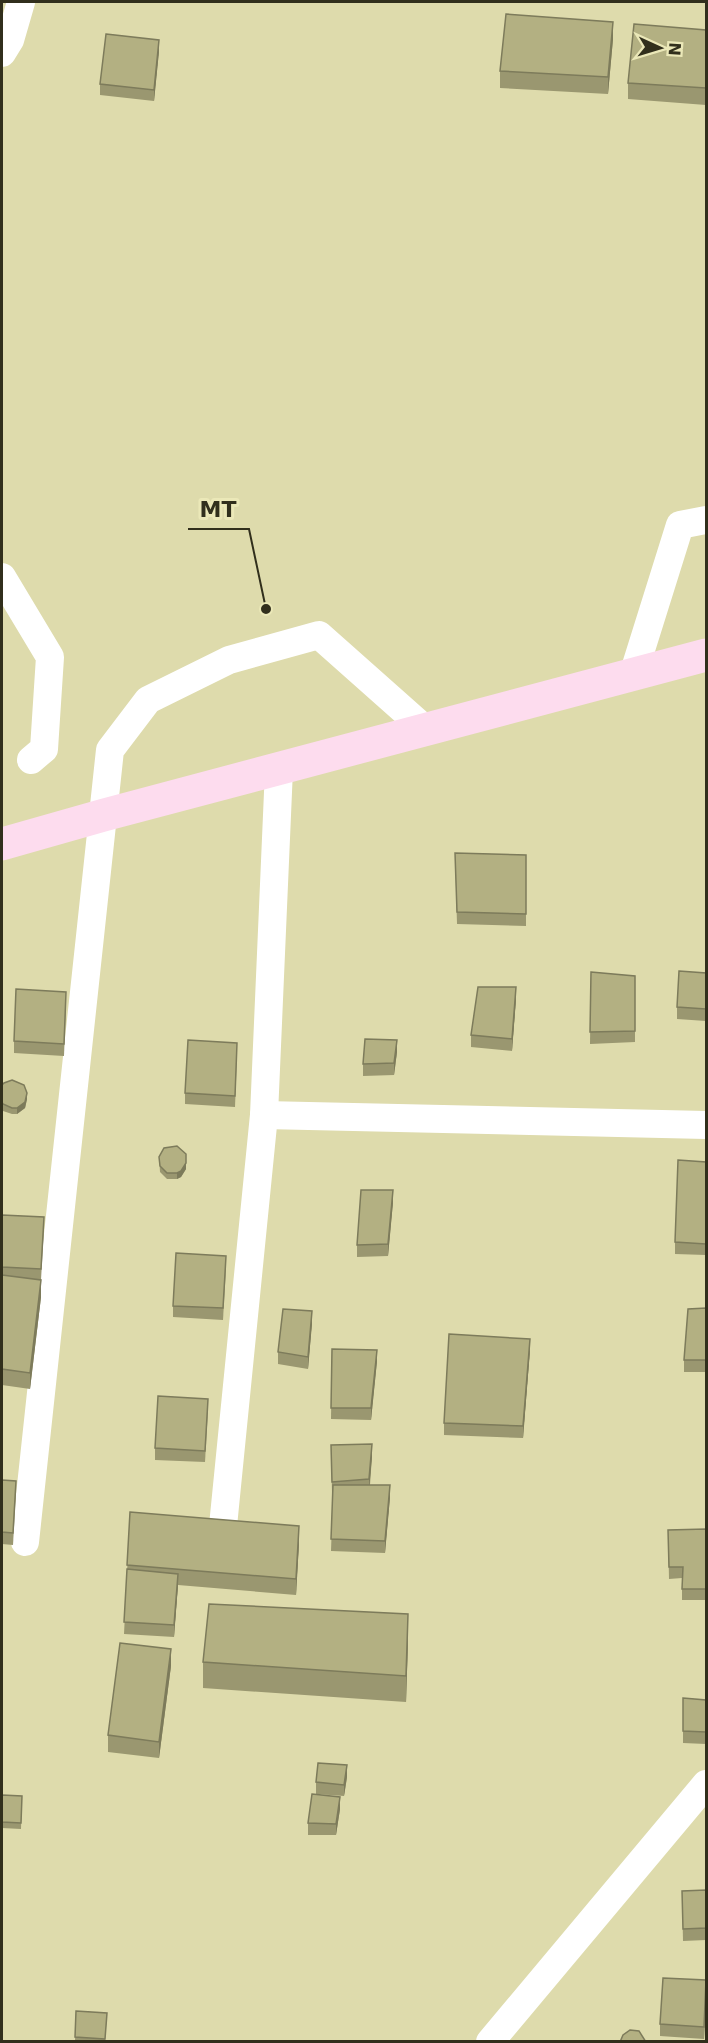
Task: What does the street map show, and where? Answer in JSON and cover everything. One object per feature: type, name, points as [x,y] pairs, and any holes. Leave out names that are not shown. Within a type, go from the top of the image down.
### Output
[{"type":"main road","points":[[2,844],[706,656]]},
{"type":"street","points":[[2,53],[10,40],[21,2]]},
{"type":"street","points":[[633,675],[680,525],[706,520]]},
{"type":"street","points":[[2,577],[50,657],[44,749],[31,760]]},
{"type":"street","points":[[25,1542],[110,750],[148,700],[229,660],[320,635],[426,730]]},
{"type":"street","points":[[222,1536],[264,1115],[279,769]]},
{"type":"street","points":[[264,1115],[706,1125]]},
{"type":"street","points":[[490,2042],[706,1784]]},
{"type":"building","points":[[506,14],[613,22],[608,77],[500,71]]},
{"type":"building","points":[[634,24],[706,30],[706,88],[628,83]]},
{"type":"building","points":[[106,34],[159,40],[154,90],[100,84]]},
{"type":"building","points":[[455,853],[526,855],[526,914],[457,912]]},
{"type":"building","points":[[679,971],[706,973],[706,1009],[677,1007]]},
{"type":"building","points":[[591,972],[635,976],[635,1031],[590,1032]]},
{"type":"building","points":[[478,987],[516,987],[512,1039],[471,1035]]},
{"type":"building","points":[[16,989],[66,992],[64,1044],[14,1041]]},
{"type":"building","points":[[365,1039],[397,1040],[394,1063],[363,1064]]},
{"type":"building","points":[[188,1040],[237,1043],[235,1096],[185,1093]]},
{"type":"building","points":[[12,1080],[24,1085],[27,1093],[25,1102],[17,1108],[12,1108],[2,1102],[2,1085]]},
{"type":"building","points":[[177,1146],[186,1154],[186,1163],[181,1171],[167,1173],[160,1166],[159,1157],[164,1148]]},
{"type":"building","points":[[678,1160],[706,1162],[706,1244],[675,1242]]},
{"type":"building","points":[[361,1190],[393,1190],[388,1244],[357,1245]]},
{"type":"building","points":[[2,1215],[44,1217],[41,1269],[2,1267]]},
{"type":"building","points":[[176,1253],[226,1256],[223,1308],[173,1306]]},
{"type":"building","points":[[2,1275],[41,1280],[30,1373],[2,1369]]},
{"type":"building","points":[[706,1308],[706,1360],[684,1360],[688,1309]]},
{"type":"building","points":[[283,1309],[312,1311],[308,1357],[278,1352]]},
{"type":"building","points":[[449,1334],[530,1339],[523,1426],[444,1423]]},
{"type":"building","points":[[332,1349],[377,1350],[371,1408],[331,1408]]},
{"type":"building","points":[[158,1396],[208,1399],[205,1451],[155,1448]]},
{"type":"building","points":[[372,1444],[369,1479],[332,1482],[331,1445]]},
{"type":"building","points":[[2,1480],[16,1481],[13,1533],[2,1532]]},
{"type":"building","points":[[333,1485],[390,1485],[385,1541],[331,1539]]},
{"type":"building","points":[[130,1512],[299,1526],[296,1579],[127,1565]]},
{"type":"building","points":[[706,1529],[706,1589],[682,1589],[683,1567],[669,1567],[668,1530]]},
{"type":"building","points":[[127,1569],[178,1574],[174,1625],[124,1622]]},
{"type":"building","points":[[209,1604],[408,1614],[406,1676],[203,1662]]},
{"type":"building","points":[[120,1643],[171,1649],[159,1742],[108,1735]]},
{"type":"building","points":[[683,1698],[706,1700],[706,1732],[683,1731]]},
{"type":"building","points":[[318,1763],[347,1765],[344,1785],[316,1782]]},
{"type":"building","points":[[312,1794],[340,1797],[336,1824],[308,1823]]},
{"type":"building","points":[[2,1795],[22,1796],[21,1823],[2,1822]]},
{"type":"building","points":[[706,1890],[706,1928],[683,1929],[682,1891]]},
{"type":"building","points":[[663,1978],[706,1980],[704,2027],[660,2024]]},
{"type":"building","points":[[76,2011],[107,2013],[105,2039],[75,2037]]},
{"type":"building","points":[[630,2030],[639,2031],[646,2042],[620,2042],[623,2035]]},
{"type":"place","name":"МТ","points":[[266,609]]}]
